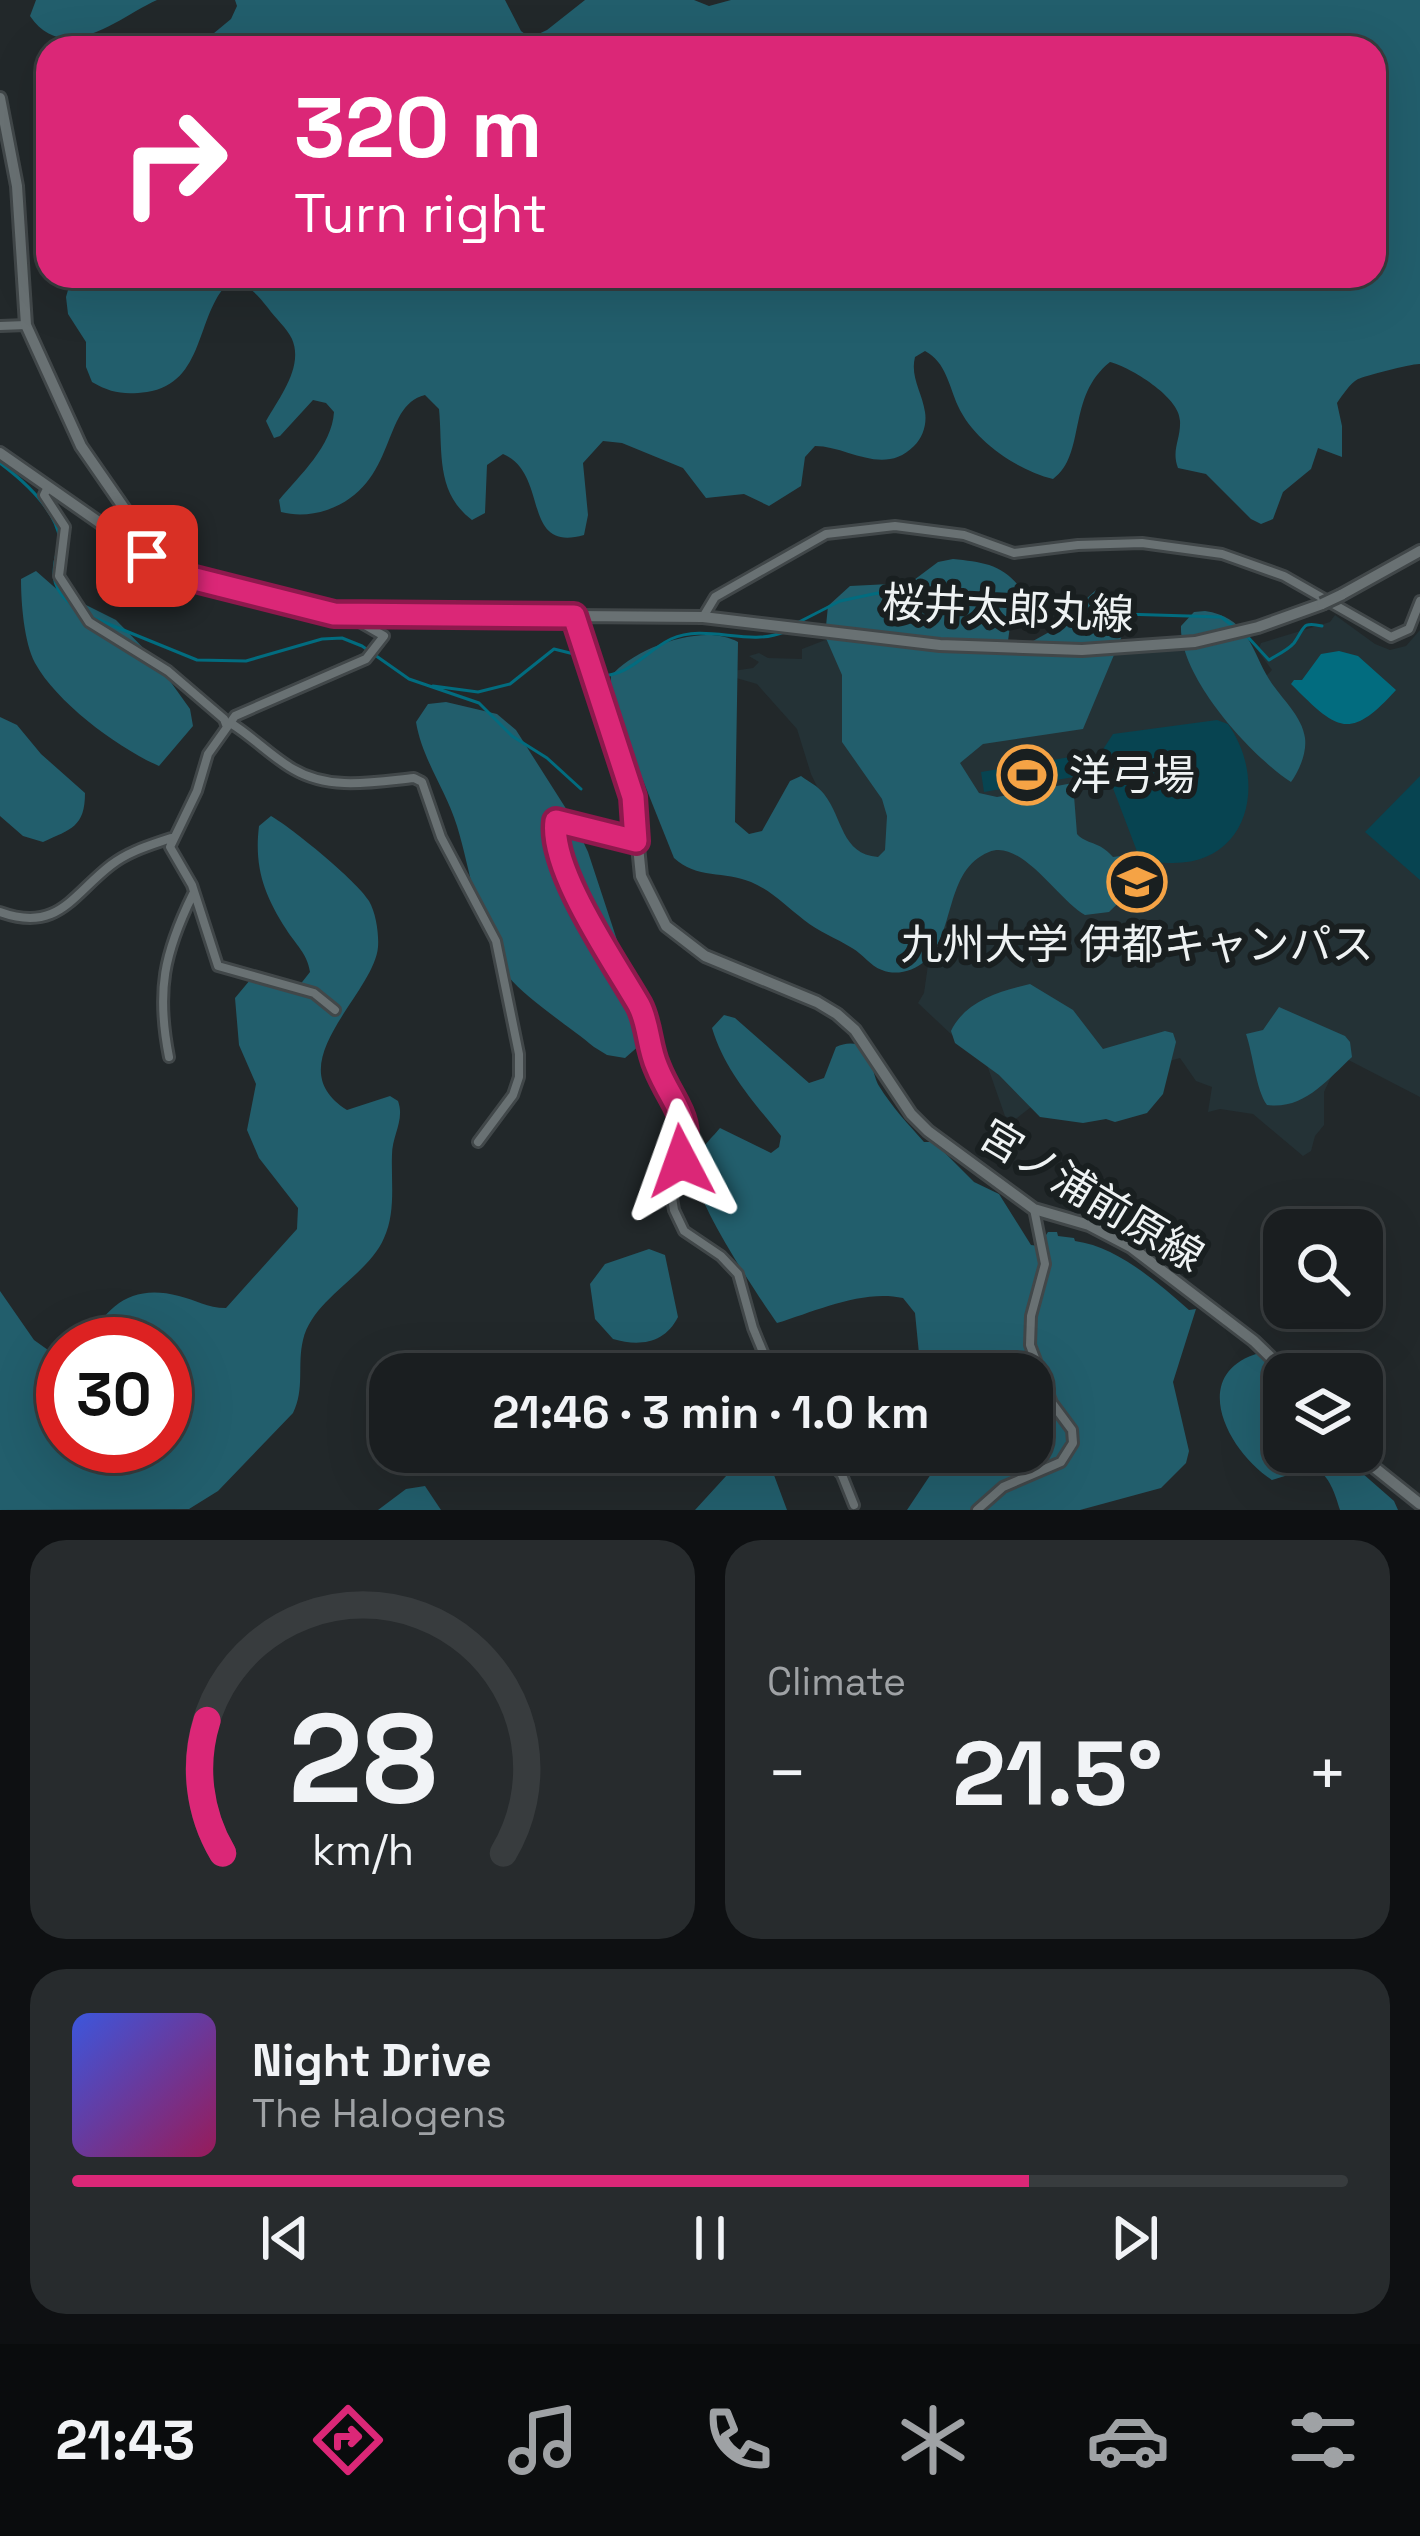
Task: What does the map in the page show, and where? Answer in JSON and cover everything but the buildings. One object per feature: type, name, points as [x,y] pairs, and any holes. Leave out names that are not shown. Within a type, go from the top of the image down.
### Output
[{"type":"main road","points":[[0,98],[16,185],[26,326],[81,446],[152,547],[147,556]]},
{"type":"main road","points":[[0,453],[147,556],[183,576],[251,596],[334,614],[574,616]]},
{"type":"main road","name":"桜井太郎丸線","points":[[574,616],[703,617],[940,645],[1153,648],[1286,618],[1342,595],[1420,550]]},
{"type":"main road","name":"宮ノ浦前原線","points":[[574,616],[633,797],[641,876],[666,926],[705,956],[837,1014],[871,1051],[911,1114],[1004,1190],[1034,1209],[1089,1225],[1131,1247],[1266,1353]]},
{"type":"main road","points":[[1381,1473],[1420,1504]]},
{"type":"street","points":[[0,326],[26,326]]},
{"type":"street","points":[[48,487],[44,495],[65,527],[58,576],[89,622],[168,671],[230,725],[296,771],[357,784],[414,778],[422,782],[441,837],[496,941],[519,1054],[520,1077],[513,1095],[478,1142]]},
{"type":"street","points":[[703,617],[715,597],[826,534],[895,526],[964,535],[1014,554],[1142,543],[1222,554],[1284,576],[1391,637],[1409,629],[1420,602]]},
{"type":"street","points":[[335,1010],[314,993],[218,966],[194,892],[171,853],[173,837],[189,809],[208,754],[235,716],[366,659],[374,650],[384,636],[358,621],[355,614]]},
{"type":"street","points":[[636,841],[556,821],[555,835],[570,879],[617,974],[641,1010],[658,1070],[685,1122],[686,1146],[671,1192],[674,1210],[684,1231],[738,1274],[763,1353]]},
{"type":"street","points":[[0,912],[32,919],[61,911],[116,861],[173,837]]},
{"type":"street","points":[[169,1057],[161,1005],[164,968],[194,892]]},
{"type":"street","points":[[977,1510],[1004,1487],[1061,1462],[1073,1443],[1072,1430],[1052,1403],[1030,1345],[1031,1316],[1045,1264],[1034,1209]]},
{"type":"street","points":[[840,1473],[854,1505]]},
{"type":"shaded area","points":[[36,0],[157,0],[84,36],[56,36],[30,16]]},
{"type":"shaded area","points":[[235,0],[505,0],[527,36],[210,36],[231,19]]},
{"type":"shaded area","points":[[585,0],[694,0],[709,6],[731,0],[1420,0],[1420,364],[1352,383],[1337,403],[1342,457],[1318,448],[1311,469],[1283,492],[1273,519],[1261,524],[1206,474],[1178,468],[1178,412],[1163,393],[1129,370],[1110,362],[1096,376],[1070,455],[1053,479],[1011,461],[975,431],[942,368],[925,351],[915,357],[914,364],[925,426],[914,446],[902,455],[878,460],[815,446],[805,457],[801,486],[769,506],[744,494],[706,498],[683,468],[622,443],[603,441],[583,463],[588,515],[584,535],[564,538],[551,533],[526,478],[503,454],[487,465],[485,513],[472,520],[446,484],[439,409],[425,395],[401,414],[378,466],[350,498],[316,513],[281,512],[279,500],[328,437],[334,412],[326,403],[313,400],[274,438],[266,421],[288,382],[295,350],[287,331],[248,288],[1386,288],[1386,36],[534,36]]},
{"type":"shaded area","points":[[69,288],[224,288],[180,376],[147,392],[112,391],[92,382],[86,367],[86,342],[68,314]]},
{"type":"shaded area","points":[[953,559],[999,569],[1021,589],[1013,603],[1008,641],[1015,651],[1051,631],[1096,590],[1119,603],[1124,631],[1083,729],[983,744],[960,763],[979,793],[997,797],[1073,783],[1077,834],[1113,857],[1121,856],[1145,877],[1109,912],[1085,915],[1027,862],[1001,850],[989,852],[964,873],[942,935],[925,961],[905,972],[887,972],[759,886],[701,872],[674,858],[610,698],[611,676],[636,656],[670,641],[707,635],[738,642],[735,822],[749,834],[762,831],[790,781],[801,776],[824,794],[850,842],[878,857],[885,850],[887,816],[882,799],[842,742],[842,675],[825,636],[828,606],[850,586],[910,583],[938,562]]},
{"type":"shaded area","points":[[36,571],[60,592],[116,620],[155,660],[190,709],[193,726],[159,766],[90,723],[35,663],[26,634],[21,579]]},
{"type":"shaded area","points":[[1205,611],[1238,626],[1299,721],[1305,750],[1291,782],[1238,735],[1192,668],[1181,626],[1194,612]]},
{"type":"shaded area","name":"九州大学 伊都キャンパス","points":[[1335,615],[1390,650],[1406,646],[1420,630],[1420,1097],[1335,1053],[1326,1067],[1331,1077],[1324,1092],[1324,1125],[1311,1151],[1303,1156],[1253,1114],[1208,1112],[1212,1087],[1196,1081],[1180,1058],[1045,1096],[1013,1121],[1005,1116],[985,1059],[918,1003],[929,958],[944,938],[944,897],[870,897],[811,774],[797,729],[757,684],[719,673],[753,668],[759,662],[749,656],[759,653],[768,658],[802,659],[802,649],[833,637],[1072,656],[1201,648],[1263,679],[1272,670],[1258,651],[1261,643],[1330,622]]},
{"type":"shaded area","points":[[1339,651],[1358,656],[1396,690],[1354,723],[1332,720],[1291,684],[1302,680],[1321,654]]},
{"type":"shaded area","points":[[446,702],[497,714],[516,730],[572,818],[588,852],[642,1016],[641,1044],[625,1058],[594,1047],[531,998],[509,978],[493,952],[457,826],[416,722],[428,704]]},
{"type":"shaded area","points":[[0,717],[17,725],[85,793],[79,820],[69,830],[43,842],[23,836],[0,816]]},
{"type":"shaded area","points":[[1217,720],[1228,724],[1247,769],[1244,814],[1235,834],[1220,849],[1199,859],[1159,863],[1146,859],[1138,854],[1100,754],[1113,734]]},
{"type":"shaded area","name":"洋弓場","points":[[1070,757],[1074,777],[984,792],[981,772]]},
{"type":"shaded area","points":[[1420,776],[1420,880],[1365,832]]},
{"type":"shaded area","points":[[271,816],[308,843],[352,881],[375,917],[378,947],[373,966],[334,1030],[321,1072],[327,1092],[347,1110],[390,1096],[398,1101],[388,1228],[376,1252],[309,1325],[293,1413],[218,1491],[189,1509],[0,1510],[0,1291],[36,1341],[36,1473],[192,1473],[192,1317],[104,1317],[123,1300],[148,1293],[226,1308],[297,1229],[298,1208],[259,1158],[247,1130],[256,1084],[239,1045],[235,998],[250,980],[299,986],[310,972],[262,880],[259,826]]},
{"type":"shaded area","points":[[1030,984],[1073,1010],[1103,1049],[1165,1031],[1173,1033],[1176,1042],[1163,1094],[1147,1113],[1115,1122],[1040,1117],[999,1075],[955,1043],[951,1031],[965,1012],[996,994]]},
{"type":"shaded area","points":[[1279,1007],[1345,1036],[1352,1057],[1304,1098],[1267,1105],[1246,1034],[1263,1030]]},
{"type":"shaded area","points":[[724,1015],[735,1018],[809,1083],[824,1078],[836,1047],[861,1046],[879,1086],[906,1122],[974,1182],[999,1194],[1031,1245],[1039,1246],[1048,1232],[1057,1232],[1106,1250],[1136,1267],[1189,1310],[1196,1309],[1173,1382],[1189,1451],[1186,1463],[1161,1488],[1080,1510],[907,1510],[932,1473],[1053,1473],[1053,1353],[919,1353],[915,1313],[903,1298],[888,1296],[823,1307],[777,1323],[727,1245],[696,1180],[698,1156],[720,1128],[771,1153],[779,1147],[781,1136],[741,1085],[712,1028]]},
{"type":"shaded area","points":[[649,1249],[665,1255],[678,1317],[666,1333],[651,1341],[613,1339],[595,1319],[590,1284],[605,1264]]},
{"type":"shaded area","points":[[1259,1353],[1263,1357],[1263,1473],[1241,1451],[1222,1414],[1224,1378],[1237,1363]]},
{"type":"shaded area","points":[[729,1473],[773,1473],[787,1510],[695,1510]]},
{"type":"shaded area","points":[[1263,1473],[1295,1473],[1272,1480]]},
{"type":"shaded area","points":[[1322,1473],[1362,1473],[1398,1510],[1340,1510]]},
{"type":"shaded area","points":[[425,1486],[441,1510],[378,1510],[406,1489]]},
{"type":"waterway","points":[[0,463],[46,507],[60,540]]},
{"type":"waterway","points":[[58,550],[55,583],[76,608]]},
{"type":"waterway","points":[[797,623],[840,601],[878,593],[1123,614],[1221,617],[1238,630]]},
{"type":"waterway","points":[[89,616],[197,660],[246,661],[322,639],[342,638],[362,646],[409,679],[479,703],[512,736],[547,758],[581,789]]},
{"type":"waterway","points":[[1246,635],[1269,660],[1292,646],[1307,625],[1322,626]]},
{"type":"waterway","points":[[597,676],[619,672],[684,635],[756,637],[784,632]]},
{"type":"waterway","points":[[433,686],[478,692],[510,684],[554,649],[574,654],[582,675],[587,675]]},
{"type":"place","name":"洋弓場","points":[[1027,775]]},
{"type":"place","name":"九州大学 伊都キャンパス","points":[[1137,882]]},
{"type":"route","points":[[147,556],[183,576],[334,614],[574,616],[633,797],[636,841],[556,821],[555,835],[584,910],[641,1010],[658,1070],[677,1101],[687,1134],[681,1161]]}]
